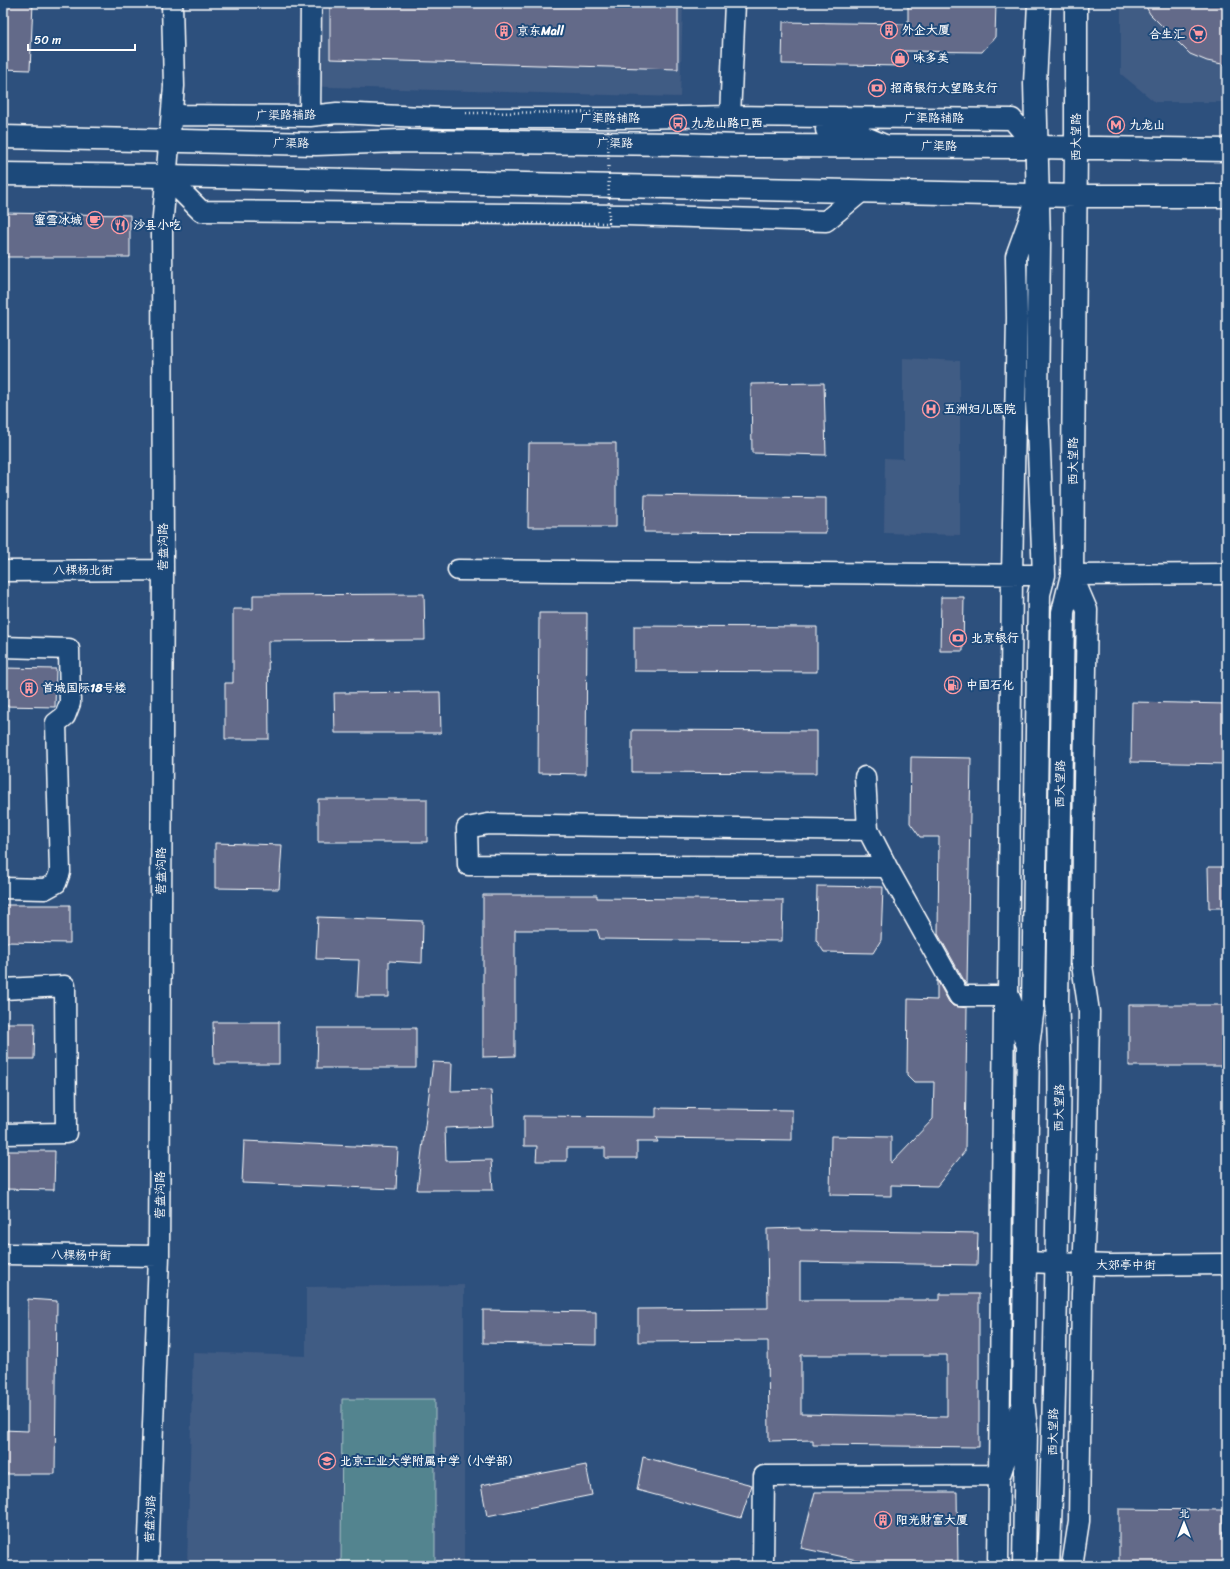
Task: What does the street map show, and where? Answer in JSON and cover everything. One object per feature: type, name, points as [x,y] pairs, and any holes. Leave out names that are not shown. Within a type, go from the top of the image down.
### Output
[{"type":"main road","name":"西大望路","points":[[1024,1566],[1026,1429],[1023,1401],[1028,1046],[1033,1006],[1039,594],[1044,575],[1037,402],[1040,244],[1035,83],[1039,3]]},
{"type":"main road","name":"西大望路","points":[[1048,1566],[1051,1514],[1057,1264],[1060,1044],[1057,1003],[1058,861],[1063,612],[1072,575],[1076,3]]},
{"type":"main road","name":"广渠路","points":[[3,137],[316,144],[401,141],[739,146],[1036,147],[1227,150]]},
{"type":"main road","points":[[3,174],[166,176],[1075,196],[1227,196]]},
{"type":"main road","points":[[1008,996],[1028,1046]]},
{"type":"main road","points":[[999,1475],[1023,1401]]},
{"type":"street","name":"营盘沟路","points":[[148,1566],[159,1256],[163,570],[162,228],[174,86],[172,3]]},
{"type":"street","points":[[310,116],[311,3]]},
{"type":"street","points":[[730,116],[736,3]]},
{"type":"street","name":"广渠路辅路","points":[[172,115],[310,116],[337,113],[444,118],[632,118],[730,116],[1012,119],[1036,147]]},
{"type":"street","points":[[774,117],[814,130],[853,132],[887,146]]},
{"type":"street","points":[[166,176],[201,211],[626,215],[826,221],[862,191]]},
{"type":"street","points":[[998,1566],[1004,1008],[1008,996],[1012,575],[1017,318],[1016,256],[1038,195]]},
{"type":"street","name":"八棵杨北街","points":[[3,571],[163,570]]},
{"type":"street","points":[[458,570],[1044,575]]},
{"type":"street","points":[[1072,1566],[1079,1521],[1083,1265],[1086,1203],[1088,1012],[1082,965],[1087,610],[1072,575],[1227,574]]},
{"type":"street","points":[[3,647],[68,649],[70,703],[65,716],[56,724],[60,872],[56,883],[45,889],[3,888]]},
{"type":"street","points":[[865,778],[868,830],[959,996],[1008,996]]},
{"type":"street","points":[[868,830],[488,824],[467,828],[468,865],[887,867]]},
{"type":"street","points":[[3,989],[65,986],[66,1133],[3,1134]]},
{"type":"street","name":"八棵杨中街","points":[[3,1254],[159,1256]]},
{"type":"street","name":"大郊亭中街","points":[[1025,1262],[1083,1265],[1227,1264]]},
{"type":"street","points":[[763,1566],[764,1476],[999,1475]]},
{"type":"path","points":[[461,224],[610,223],[608,112],[463,113]]},
{"type":"shaded area","name":"京东Mall","points":[[299,3],[683,3],[680,97],[297,86]]},
{"type":"shaded area","points":[[1121,3],[1227,3],[1227,102],[1155,102],[1121,74]]},
{"type":"shaded area","name":"五洲妇儿医院","points":[[903,358],[960,361],[960,535],[884,533],[885,458],[903,459]]},
{"type":"shaded area","name":"北京工业大学附属中学（小学部）","points":[[464,1285],[464,1566],[187,1566],[193,1352],[306,1356],[306,1287]]},
{"type":"green space","points":[[342,1399],[435,1399],[435,1566],[341,1566]]},
{"type":"building","points":[[3,3],[33,3],[30,70],[3,69]]},
{"type":"building","name":"京东Mall","points":[[330,3],[678,3],[678,69],[330,59]]},
{"type":"building","name":"外企大厦","points":[[996,3],[995,37],[982,52],[903,51],[903,66],[782,64],[783,22],[908,24],[908,4]]},
{"type":"building","name":"合生汇","points":[[1144,3],[1227,3],[1227,65],[1207,61],[1190,54],[1150,14]]},
{"type":"building","points":[[3,213],[130,215],[130,257],[3,257]]},
{"type":"building","points":[[824,383],[826,455],[752,453],[751,384]]},
{"type":"building","points":[[529,443],[616,443],[616,527],[528,527]]},
{"type":"building","points":[[645,495],[826,498],[826,533],[644,532]]},
{"type":"building","points":[[424,594],[425,640],[268,641],[269,739],[225,739],[225,683],[233,683],[233,609],[253,609],[253,595]]},
{"type":"building","points":[[941,597],[964,597],[963,651],[940,651]]},
{"type":"building","points":[[539,613],[587,613],[586,774],[538,773]]},
{"type":"building","points":[[634,626],[817,627],[817,672],[634,671]]},
{"type":"building","name":"首城国际18号楼","points":[[3,668],[56,669],[55,707],[3,706]]},
{"type":"building","points":[[440,692],[441,733],[335,733],[334,693]]},
{"type":"building","points":[[1132,702],[1227,704],[1227,764],[1131,762]]},
{"type":"building","points":[[632,730],[817,731],[817,773],[632,772]]},
{"type":"building","points":[[911,757],[971,758],[967,984],[938,934],[939,837],[920,837],[910,823]]},
{"type":"building","points":[[318,799],[427,799],[427,842],[318,842]]},
{"type":"building","points":[[215,843],[282,845],[279,889],[215,888]]},
{"type":"building","points":[[1208,867],[1227,867],[1227,908],[1209,908]]},
{"type":"building","points":[[817,886],[883,887],[881,940],[873,953],[824,952],[816,940]]},
{"type":"building","points":[[483,895],[597,895],[597,898],[783,900],[782,941],[600,939],[597,930],[515,930],[515,1056],[483,1057]]},
{"type":"building","points":[[3,905],[70,905],[70,943],[3,942]]},
{"type":"building","points":[[318,917],[423,921],[422,963],[389,961],[389,997],[357,997],[359,960],[316,959]]},
{"type":"building","points":[[937,980],[949,1002],[953,1006],[967,1008],[965,1151],[937,1186],[891,1185],[891,1196],[830,1195],[831,1136],[891,1137],[891,1163],[933,1119],[934,1082],[914,1082],[907,1075],[908,999],[937,1000]]},
{"type":"building","points":[[1129,1005],[1227,1005],[1227,1066],[1129,1066]]},
{"type":"building","points":[[213,1022],[279,1022],[279,1064],[214,1064]]},
{"type":"building","points":[[3,1023],[35,1023],[34,1059],[3,1059]]},
{"type":"building","points":[[318,1028],[416,1028],[416,1068],[317,1068]]},
{"type":"building","points":[[433,1062],[452,1063],[451,1091],[491,1090],[493,1126],[445,1128],[446,1161],[491,1160],[493,1190],[417,1190]]},
{"type":"building","points":[[656,1108],[792,1110],[792,1140],[656,1138],[658,1142],[637,1142],[637,1158],[605,1158],[605,1148],[567,1148],[567,1161],[536,1161],[537,1146],[524,1146],[524,1116],[656,1117]]},
{"type":"building","points":[[244,1141],[398,1148],[396,1189],[242,1183]]},
{"type":"building","points":[[3,1151],[55,1151],[54,1190],[3,1189]]},
{"type":"building","points":[[800,1228],[800,1230],[978,1233],[977,1265],[800,1262],[800,1300],[940,1300],[940,1294],[979,1294],[979,1447],[813,1445],[813,1440],[769,1441],[768,1341],[638,1342],[638,1309],[768,1308],[767,1229]],"holes":[[[801,1355],[947,1355],[947,1417],[801,1414]]]},
{"type":"building","points":[[28,1299],[57,1301],[55,1474],[3,1474],[3,1430],[28,1431]]},
{"type":"building","points":[[483,1310],[596,1312],[596,1345],[483,1343]]},
{"type":"building","points":[[643,1457],[752,1485],[741,1518],[637,1490]]},
{"type":"building","points":[[586,1465],[592,1495],[487,1516],[481,1485]]},
{"type":"building","name":"阳光财富大厦","points":[[815,1492],[957,1492],[958,1566],[885,1566],[801,1548]]},
{"type":"building","points":[[1119,1509],[1223,1510],[1223,1566],[1119,1566]]},
{"type":"place","name":"外企大厦","points":[[889,30]]},
{"type":"place","name":"京东Mall","points":[[504,31]]},
{"type":"place","name":"合生汇","points":[[1198,34]]},
{"type":"place","name":"味多美","points":[[900,58]]},
{"type":"place","name":"招商银行大望路支行","points":[[877,88]]},
{"type":"place","name":"九龙山路口西","points":[[678,123]]},
{"type":"place","name":"九龙山","points":[[1116,125]]},
{"type":"place","name":"蜜雪冰城","points":[[95,220]]},
{"type":"place","name":"沙县小吃","points":[[120,225]]},
{"type":"place","name":"五洲妇儿医院","points":[[931,409]]},
{"type":"place","name":"北京银行","points":[[958,638]]},
{"type":"place","name":"中国石化","points":[[953,685]]},
{"type":"place","name":"首城国际18号楼","points":[[29,688]]},
{"type":"place","name":"北京工业大学附属中学（小学部）","points":[[327,1461]]},
{"type":"place","name":"阳光财富大厦","points":[[883,1520]]}]
